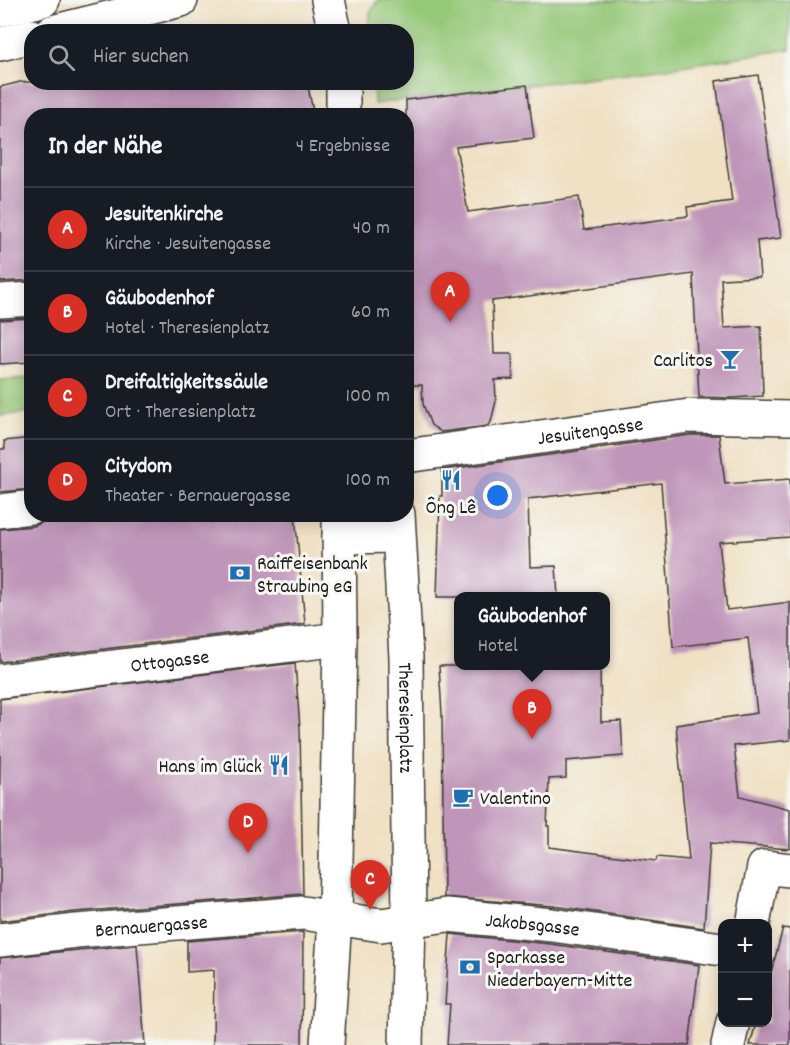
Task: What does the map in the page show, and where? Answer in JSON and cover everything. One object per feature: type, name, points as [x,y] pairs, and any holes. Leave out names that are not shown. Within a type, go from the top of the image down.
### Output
[{"type":"street","points":[[0,10],[43,0]]},
{"type":"street","points":[[84,24],[181,0]]},
{"type":"street","points":[[328,0],[333,24]]},
{"type":"street","points":[[0,44],[24,38]]},
{"type":"street","points":[[0,301],[24,299]]},
{"type":"street","name":"Jesuitengasse","points":[[414,455],[689,416],[782,418]]},
{"type":"street","points":[[0,511],[24,508]]},
{"type":"street","points":[[327,1045],[335,918],[340,639],[339,526],[398,525]]},
{"type":"street","name":"Theresienplatz","points":[[398,525],[406,658],[409,921],[406,1045]]},
{"type":"street","name":"Ottogasse","points":[[0,681],[340,639]]},
{"type":"street","points":[[754,919],[764,867],[790,870]]},
{"type":"street","name":"Bernauergasse","points":[[0,940],[76,931],[303,913],[335,918]]},
{"type":"street","name":"Jakobsgasse","points":[[409,921],[447,915],[552,925],[718,948]]},
{"type":"street","points":[[335,918],[381,926],[409,921]]},
{"type":"street","points":[[728,1045],[732,1027]]},
{"type":"green space","points":[[378,0],[790,0],[790,49],[675,67],[374,104],[373,90],[414,90],[414,24],[369,24],[370,12]]},
{"type":"green space","points":[[24,378],[24,413],[0,416],[0,380]]},
{"type":"building","points":[[758,75],[781,238],[757,241],[760,277],[721,279],[724,328],[761,326],[763,396],[699,397],[693,274],[492,301],[494,354],[512,354],[513,379],[495,380],[496,401],[491,422],[487,426],[441,432],[431,425],[423,404],[422,385],[414,385],[414,108],[406,108],[406,100],[527,85],[534,138],[456,147],[468,212],[579,197],[584,230],[688,216],[687,207],[732,201],[716,81]]},
{"type":"building","points":[[24,82],[24,90],[309,90],[312,108],[24,108],[24,280],[0,282],[0,87]]},
{"type":"building","points":[[24,318],[24,362],[0,364],[0,320]]},
{"type":"building","points":[[690,435],[719,435],[725,484],[790,479],[790,537],[719,542],[727,610],[790,602],[790,740],[734,746],[740,796],[790,809],[790,849],[710,843],[704,928],[554,906],[444,897],[442,714],[439,666],[454,666],[454,670],[600,670],[601,722],[621,721],[623,756],[566,761],[566,778],[549,779],[547,826],[549,826],[549,847],[656,861],[657,857],[689,860],[676,725],[757,713],[748,638],[673,647],[661,483],[528,499],[530,567],[556,566],[558,592],[454,592],[454,597],[437,597],[442,470]]},
{"type":"building","points":[[24,439],[24,490],[0,492],[0,449],[5,449],[4,441]]},
{"type":"building","points":[[43,522],[296,522],[305,624],[0,662],[0,529],[34,526]]},
{"type":"building","points":[[295,663],[300,729],[303,894],[74,912],[0,921],[0,699]]},
{"type":"building","points":[[783,928],[790,929],[790,1045],[750,1045],[755,1027],[772,1027],[772,969]]},
{"type":"building","points":[[303,932],[302,1045],[213,1045],[214,970],[187,972],[187,941]]},
{"type":"building","points":[[450,934],[550,944],[699,965],[689,1045],[447,1045],[450,1004],[445,1004]]},
{"type":"building","points":[[137,945],[145,1045],[0,1045],[0,958]]},
{"type":"place","name":"Jesuitenkirche","points":[[450,322]]},
{"type":"place","name":"Carlitos","points":[[730,359]]},
{"type":"place","name":"Ông Lê","points":[[451,480]]},
{"type":"place","name":"Raiffeisenbank Straubing eG","points":[[240,573]]},
{"type":"place","name":"Gäubodenhof","points":[[532,739]]},
{"type":"place","name":"Hans im Glück","points":[[279,765]]},
{"type":"place","name":"Valentino","points":[[463,797]]},
{"type":"place","name":"Citydom","points":[[248,853]]},
{"type":"place","name":"Dreifaltigkeitssäule","points":[[370,910]]},
{"type":"place","name":"Sparkasse Niederbayern-Mitte","points":[[470,967]]}]
